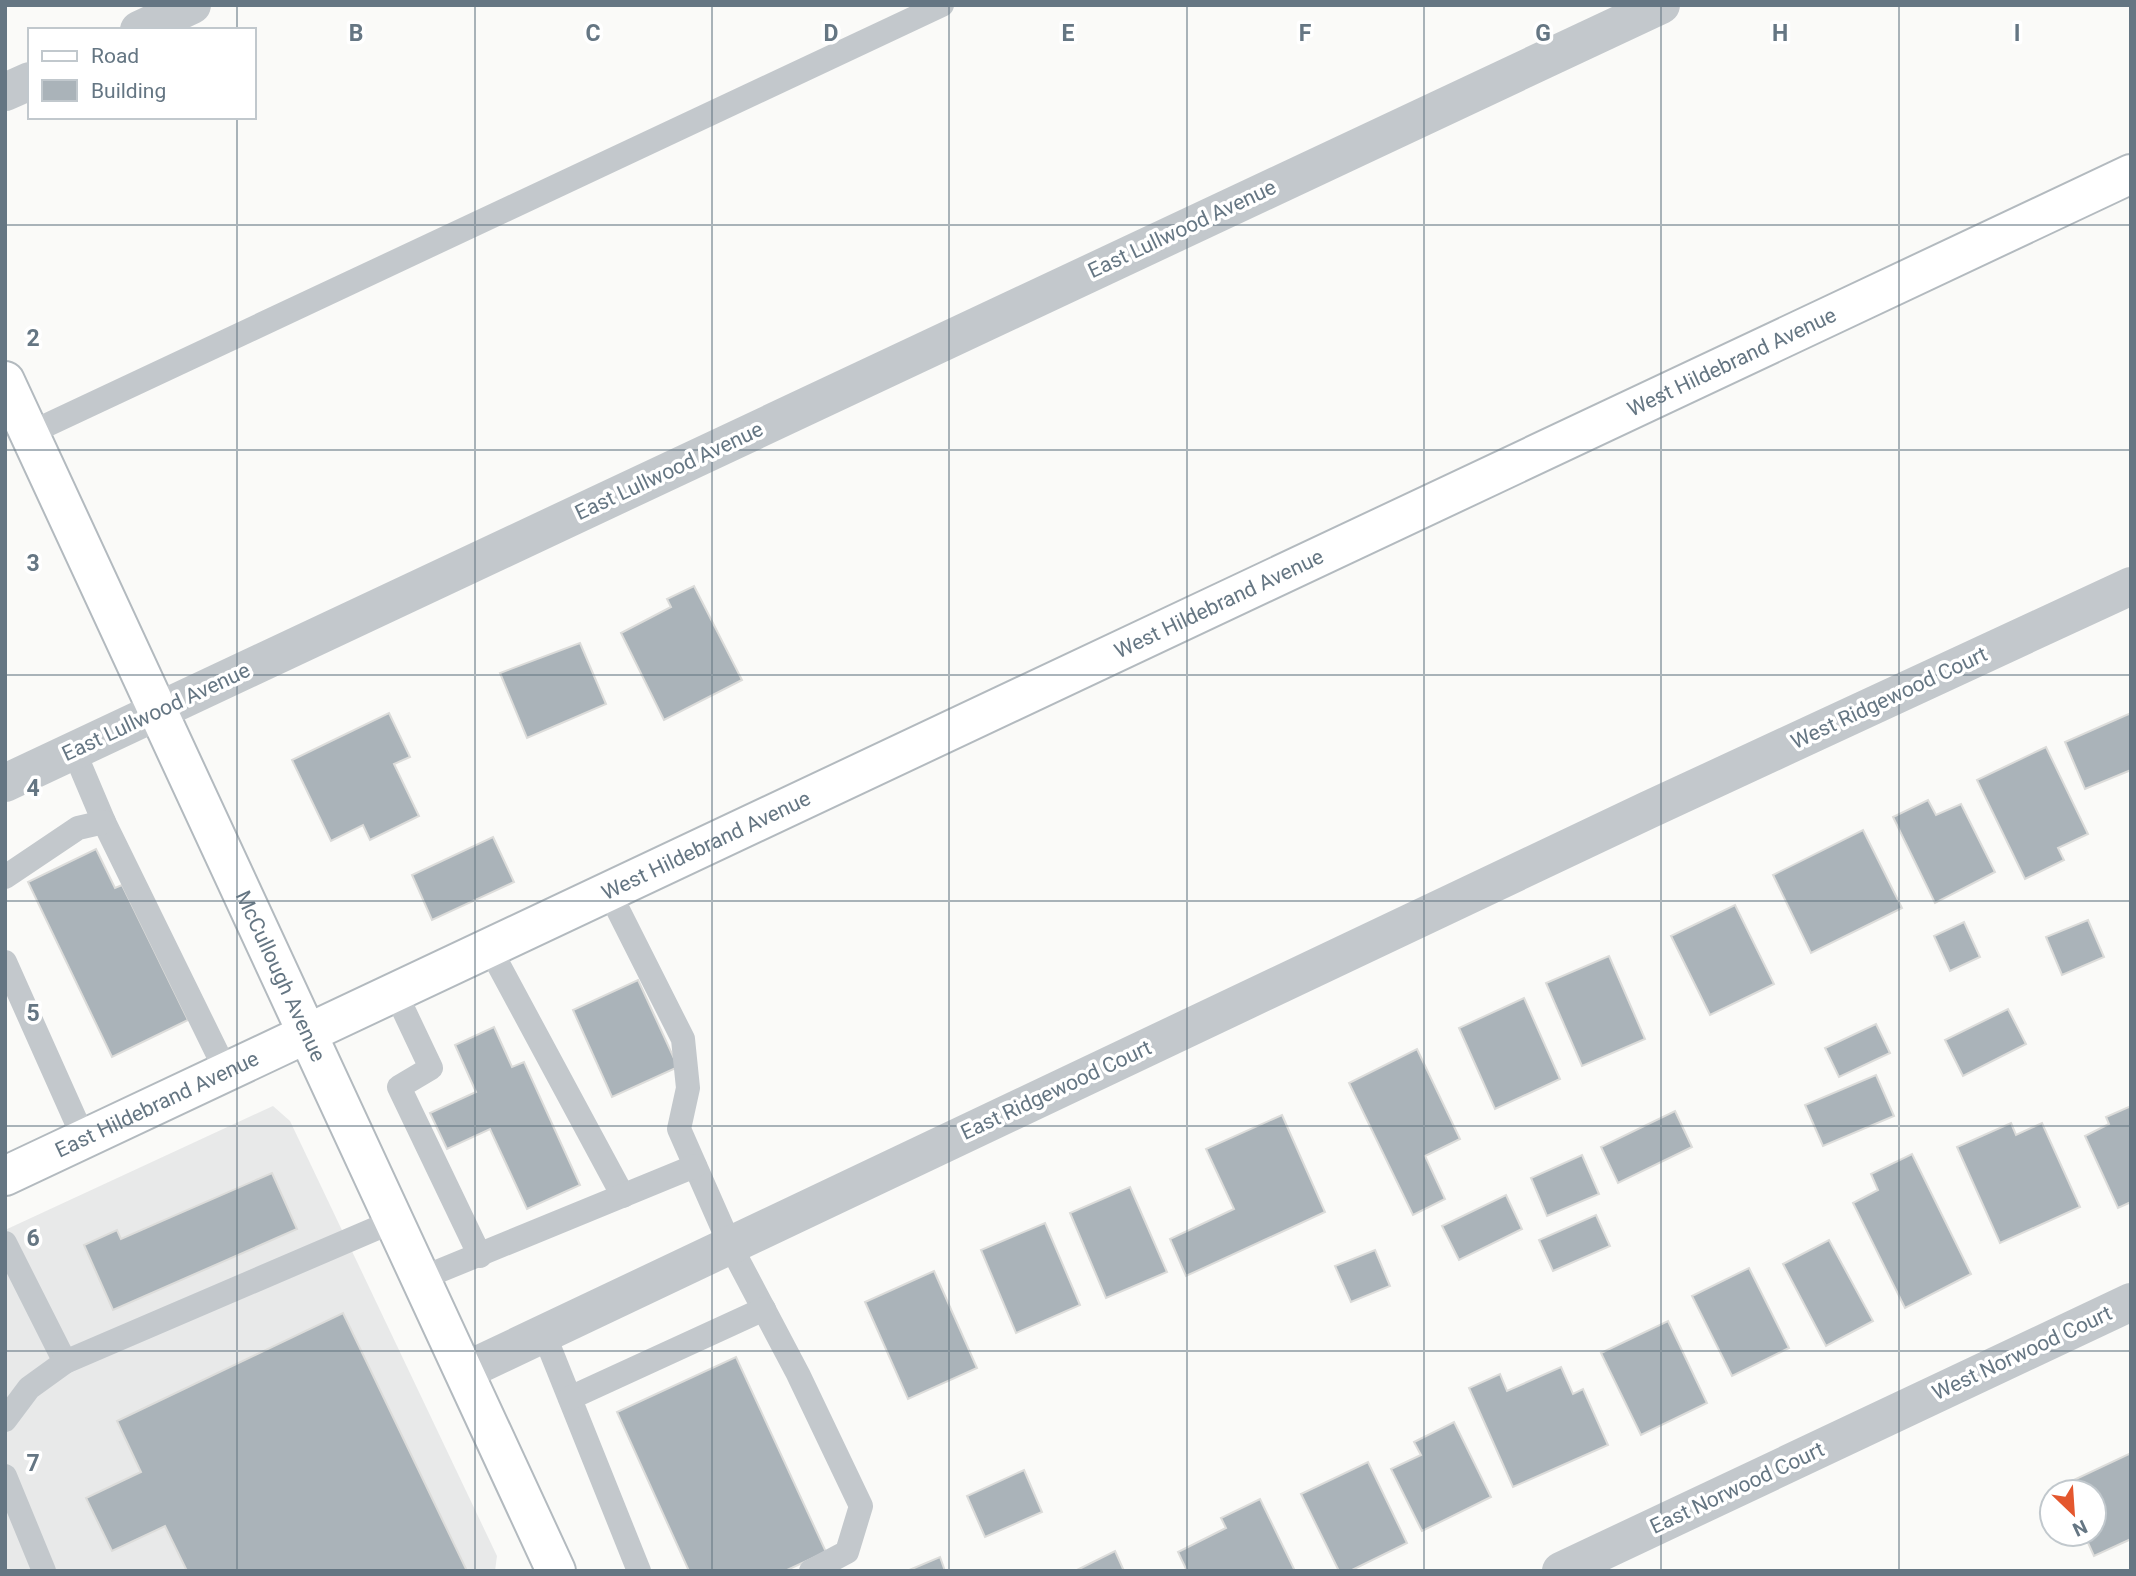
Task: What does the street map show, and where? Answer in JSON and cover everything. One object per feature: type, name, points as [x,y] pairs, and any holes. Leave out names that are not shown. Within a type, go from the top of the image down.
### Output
[{"type":"main road","name":"West Hildebrand Avenue","points":[[310,1035],[2131,174]]},
{"type":"main road","name":"McCullough Avenue","points":[[5,381],[160,710],[556,1571]]},
{"type":"main road","name":"East Hildebrand Avenue","points":[[5,1176],[310,1035]]},
{"type":"street","points":[[143,28],[192,5]]},
{"type":"street","name":"East Lullwood Avenue","points":[[5,783],[1661,5]]},
{"type":"street","points":[[5,92],[28,82]]},
{"type":"street","name":"West Ridgewood Court","points":[[1648,810],[2131,586]]},
{"type":"street","name":"East Ridgewood Court","points":[[465,1371],[1648,810]]},
{"type":"street","name":"West Norwood Court","points":[[1913,1404],[2131,1302]]},
{"type":"street","name":"East Norwood Court","points":[[1561,1571],[1913,1404]]},
{"type":"lane","points":[[30,433],[942,5]]},
{"type":"lane","points":[[74,751],[104,822],[227,1073]]},
{"type":"lane","points":[[5,877],[78,828],[104,822]]},
{"type":"lane","points":[[609,892],[683,1039],[688,1088],[679,1129],[730,1245],[861,1506],[847,1552],[811,1571]]},
{"type":"lane","points":[[490,949],[623,1196]]},
{"type":"lane","points":[[5,962],[84,1139]]},
{"type":"lane","points":[[396,994],[430,1068],[399,1087],[480,1256]]},
{"type":"lane","points":[[422,1278],[695,1166]]},
{"type":"lane","points":[[5,1420],[29,1388],[65,1362],[396,1220]]},
{"type":"lane","points":[[5,1243],[65,1362]]},
{"type":"lane","points":[[570,1398],[764,1309]]},
{"type":"lane","points":[[544,1334],[639,1571]]},
{"type":"lane","points":[[5,1476],[11,1512],[44,1571]]},
{"type":"shaded area","points":[[273,1106],[290,1121],[497,1556],[495,1571],[5,1571],[5,1230]]},
{"type":"building","points":[[694,586],[742,680],[664,720],[621,633],[671,607],[667,599]]},
{"type":"building","points":[[580,643],[606,704],[527,738],[500,673]]},
{"type":"building","points":[[389,713],[410,757],[394,764],[419,816],[370,840],[363,825],[331,841],[292,760]]},
{"type":"building","points":[[2131,713],[2131,770],[2085,789],[2065,742]]},
{"type":"building","points":[[2046,747],[2088,834],[2058,848],[2064,860],[2025,879],[1977,780]]},
{"type":"building","points":[[1928,800],[1936,815],[1961,804],[1995,872],[1935,903],[1893,817]]},
{"type":"building","points":[[1863,830],[1902,908],[1811,953],[1773,875]]},
{"type":"building","points":[[493,837],[514,882],[432,920],[412,875]]},
{"type":"building","points":[[96,849],[115,888],[122,885],[188,1020],[112,1057],[28,882]]},
{"type":"building","points":[[1735,905],[1774,984],[1710,1015],[1671,936]]},
{"type":"building","points":[[2088,920],[2104,957],[2062,975],[2046,937]]},
{"type":"building","points":[[1964,922],[1980,957],[1950,971],[1934,936]]},
{"type":"building","points":[[1609,956],[1645,1039],[1582,1066],[1546,983]]},
{"type":"building","points":[[638,980],[678,1067],[612,1097],[573,1010]]},
{"type":"building","points":[[1524,998],[1560,1079],[1495,1109],[1459,1028]]},
{"type":"building","points":[[2008,1009],[2026,1044],[1963,1076],[1945,1040]]},
{"type":"building","points":[[1876,1024],[1890,1053],[1839,1077],[1825,1048]]},
{"type":"building","points":[[494,1027],[512,1067],[524,1062],[580,1185],[527,1209],[490,1129],[447,1149],[430,1113],[476,1092],[455,1045]]},
{"type":"building","points":[[1417,1049],[1460,1139],[1425,1156],[1445,1199],[1413,1215],[1349,1083]]},
{"type":"building","points":[[1876,1075],[1894,1116],[1823,1146],[1805,1105]]},
{"type":"building","points":[[2131,1106],[2131,1202],[2118,1208],[2085,1136],[2109,1124],[2106,1117]]},
{"type":"building","points":[[1675,1111],[1692,1147],[1618,1183],[1601,1147]]},
{"type":"building","points":[[1282,1115],[1325,1212],[1186,1276],[1170,1239],[1234,1209],[1206,1149]]},
{"type":"building","points":[[2011,1123],[2016,1135],[2042,1123],[2080,1207],[2000,1243],[1957,1147]]},
{"type":"building","points":[[1912,1154],[1971,1274],[1905,1308],[1853,1203],[1878,1190],[1871,1174]]},
{"type":"building","points":[[1582,1155],[1599,1194],[1547,1216],[1531,1178]]},
{"type":"building","points":[[272,1173],[297,1229],[113,1310],[84,1245],[117,1230],[121,1239]]},
{"type":"building","points":[[1130,1187],[1167,1272],[1106,1298],[1070,1213]]},
{"type":"building","points":[[1506,1195],[1522,1229],[1459,1260],[1442,1226]]},
{"type":"building","points":[[1596,1215],[1610,1246],[1553,1271],[1539,1240]]},
{"type":"building","points":[[1045,1223],[1080,1305],[1016,1333],[981,1250]]},
{"type":"building","points":[[1829,1240],[1873,1321],[1826,1346],[1783,1264]]},
{"type":"building","points":[[1375,1250],[1390,1286],[1351,1302],[1335,1266]]},
{"type":"building","points":[[1749,1268],[1789,1348],[1732,1376],[1692,1296]]},
{"type":"building","points":[[934,1271],[977,1368],[908,1399],[865,1302]]},
{"type":"building","points":[[343,1313],[467,1571],[187,1571],[165,1526],[112,1551],[86,1498],[141,1472],[117,1421]]},
{"type":"building","points":[[1668,1321],[1707,1403],[1641,1435],[1601,1353]]},
{"type":"building","points":[[736,1357],[826,1552],[785,1571],[689,1571],[617,1412]]},
{"type":"building","points":[[1561,1367],[1573,1394],[1583,1389],[1608,1445],[1513,1487],[1469,1388],[1500,1374],[1507,1391]]},
{"type":"building","points":[[1454,1422],[1491,1497],[1422,1531],[1391,1469],[1421,1455],[1414,1442]]},
{"type":"building","points":[[2131,1453],[2131,1539],[2094,1556],[2090,1548],[2108,1548],[2108,1478],[2078,1478]]},
{"type":"building","points":[[1368,1462],[1407,1543],[1350,1571],[1339,1571],[1301,1494]]},
{"type":"building","points":[[1024,1470],[1042,1512],[985,1537],[967,1496]]},
{"type":"building","points":[[1260,1499],[1295,1571],[1187,1571],[1178,1552],[1226,1528],[1221,1518]]},
{"type":"building","points":[[1115,1551],[1124,1571],[1075,1571]]},
{"type":"building","points":[[940,1557],[945,1571],[907,1571]]}]
